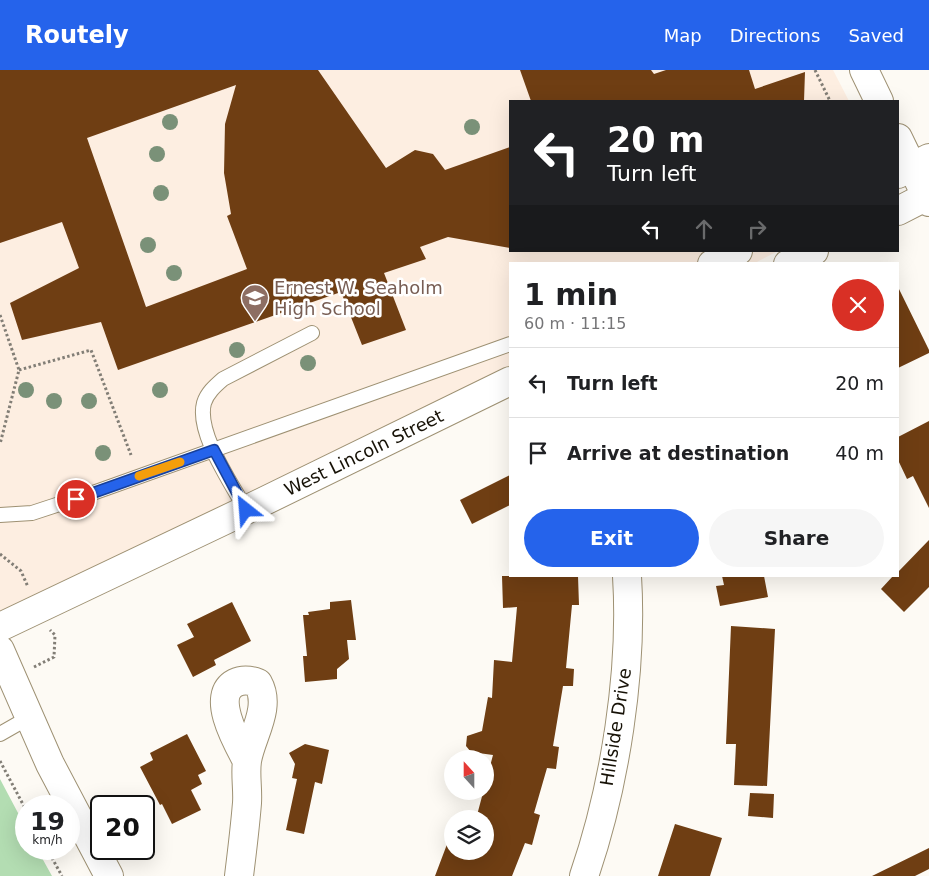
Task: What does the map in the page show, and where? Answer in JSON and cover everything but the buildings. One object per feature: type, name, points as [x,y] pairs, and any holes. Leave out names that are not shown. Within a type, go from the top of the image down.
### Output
[{"type":"street","points":[[864,70],[879,100]]},
{"type":"street","points":[[899,140],[928,198],[899,211]]},
{"type":"street","points":[[716,262],[736,252]]},
{"type":"street","points":[[792,262],[812,252]]},
{"type":"street","name":"West Lincoln Street","points":[[0,627],[509,381]]},
{"type":"street","name":"Hillside Drive","points":[[584,876],[608,786],[625,693],[628,646],[627,577]]},
{"type":"street","points":[[0,650],[28,718],[50,764],[110,876]]},
{"type":"street","points":[[239,876],[247,803],[247,760]]},
{"type":"lane","points":[[246,510],[214,450],[203,420],[204,404],[213,387],[237,371],[312,334]]},
{"type":"lane","points":[[0,515],[32,513],[509,344]]},
{"type":"lane","points":[[0,734],[28,718]]},
{"type":"path","points":[[815,70],[830,100]]},
{"type":"path","points":[[0,315],[18,370],[0,444]]},
{"type":"path","points":[[18,370],[91,350],[131,455]]},
{"type":"path","points":[[0,554],[21,572],[30,591]]},
{"type":"path","points":[[38,665],[54,658],[55,635],[49,629]]},
{"type":"path","points":[[0,761],[18,795]]},
{"type":"path","points":[[53,860],[62,876]]},
{"type":"shaded area","name":"Ernest W. Seaholm High School","points":[[0,70],[833,70],[848,100],[509,100],[509,252],[776,252],[757,262],[509,262],[509,380],[0,626]]},
{"type":"green space","points":[[0,779],[15,807],[15,860],[43,860],[52,876],[0,876]]},
{"type":"slow traffic","points":[[139,476],[180,462]]},
{"type":"place","name":"Ernest W. Seaholm High School","points":[[255,322]]},
{"type":"route","points":[[76,499],[214,450],[246,510]]}]
